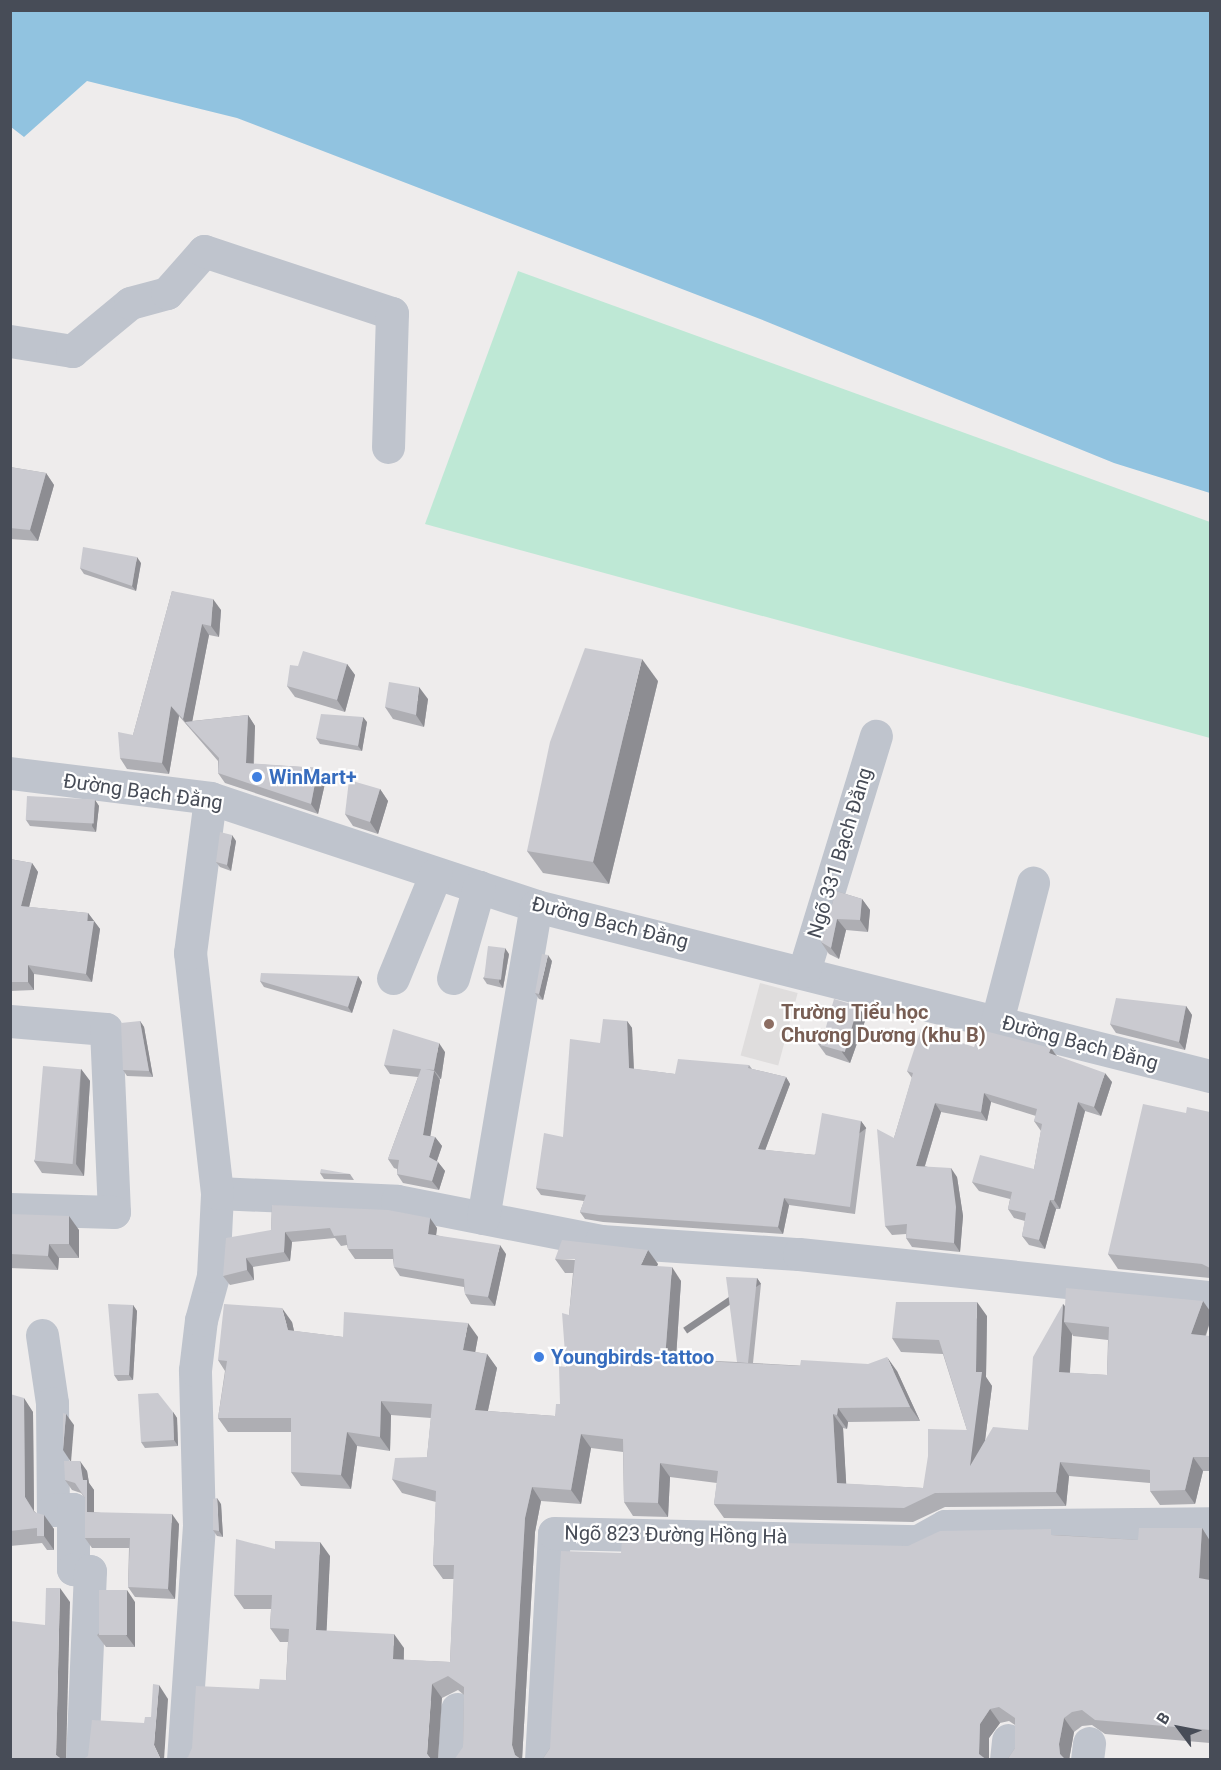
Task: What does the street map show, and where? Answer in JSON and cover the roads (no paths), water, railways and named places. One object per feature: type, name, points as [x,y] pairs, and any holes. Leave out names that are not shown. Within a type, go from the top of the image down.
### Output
[{"type":"street","points":[[10,340],[72,351],[130,303],[167,293],[204,251],[392,313],[388,447]]},
{"type":"street","name":"Ngõ 331 Bạch Đằng","points":[[804,971],[876,736]]},
{"type":"street","name":"Đường Bạch Đằng","points":[[10,773],[210,798],[536,906],[804,971],[997,1021],[1098,1051],[1210,1076]]},
{"type":"street","points":[[183,1760],[199,1525],[195,1370],[201,1320],[213,1276],[218,1193],[190,953],[210,798]]},
{"type":"street","points":[[393,978],[436,873]]},
{"type":"street","points":[[997,1021],[1033,883]]},
{"type":"street","points":[[453,978],[479,887]]},
{"type":"street","points":[[483,1218],[536,906]]},
{"type":"street","points":[[10,1021],[106,1029],[114,1212],[10,1209]]},
{"type":"street","points":[[218,1193],[397,1201],[600,1241],[799,1254],[1210,1297]]},
{"type":"street","points":[[42,1335],[52,1403],[53,1510],[73,1509],[73,1569],[90,1572],[82,1760]]},
{"type":"street","name":"Ngõ 823 Đường Hồng Hà","points":[[541,1760],[554,1533],[918,1541],[945,1526],[1210,1523]]},
{"type":"street","points":[[454,1760],[457,1709]]},
{"type":"water","points":[[11,10],[1210,11],[1210,493],[1114,463],[765,321],[237,118],[87,81],[24,137],[11,127]]},
{"type":"place","name":"WinMart+","points":[[257,777]]},
{"type":"place","name":"Trường Tiểu học Chương Dương (khu B)","points":[[769,1024]]},
{"type":"place","name":"Youngbirds-tattoo","points":[[539,1357]]}]
